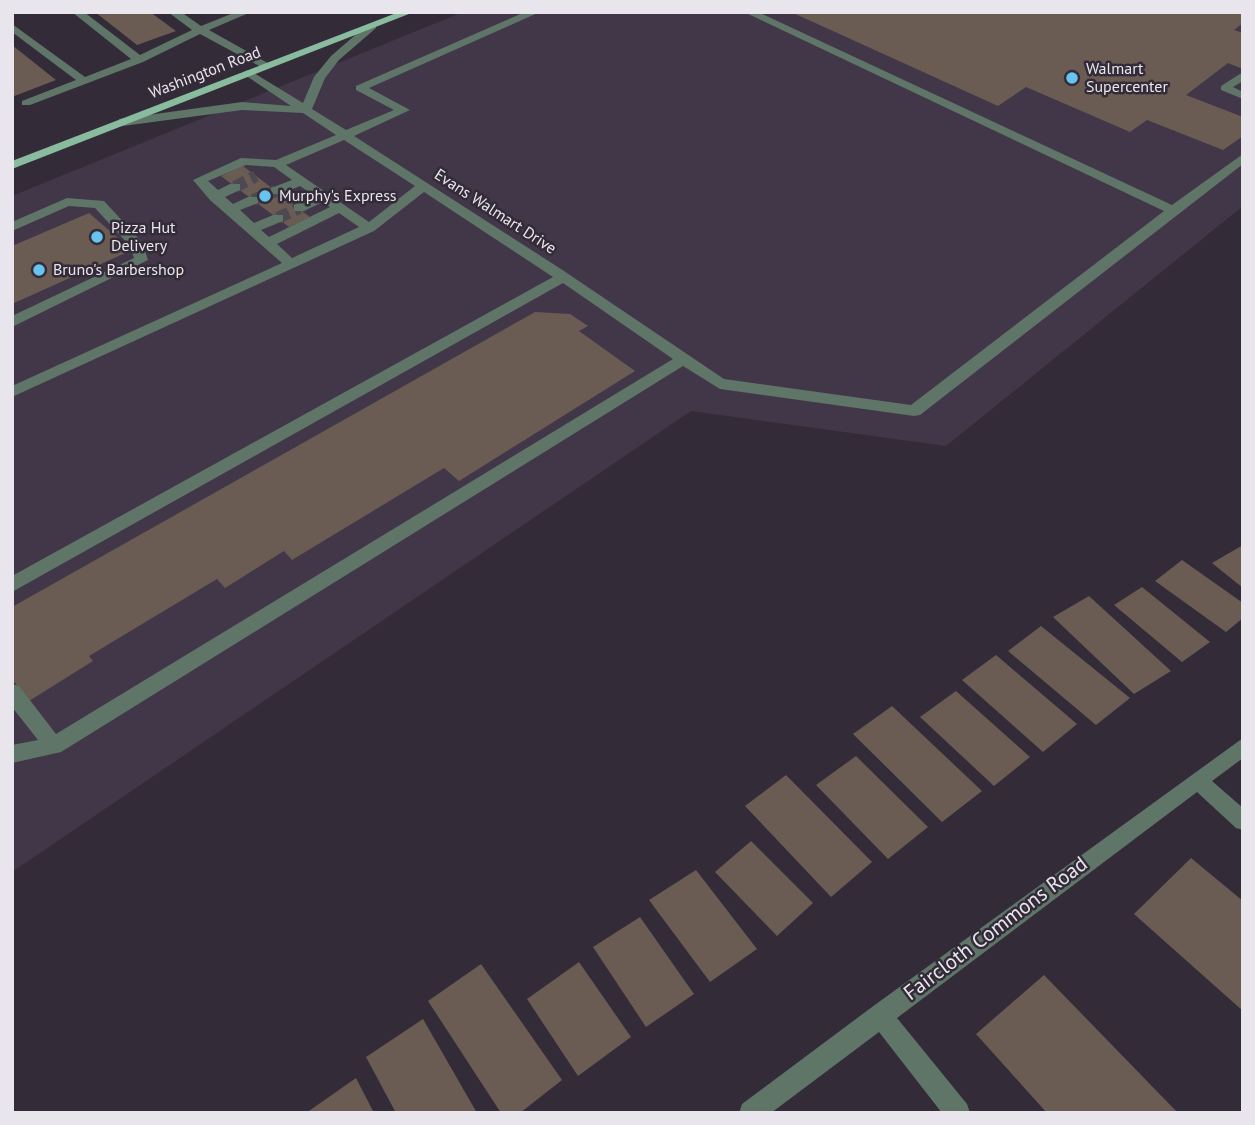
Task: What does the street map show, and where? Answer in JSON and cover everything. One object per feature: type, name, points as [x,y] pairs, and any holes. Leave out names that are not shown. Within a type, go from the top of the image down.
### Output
[{"type":"main road","name":"Washington Road","points":[[12,165],[409,12]]},
{"type":"street","points":[[78,12],[144,58]]},
{"type":"street","points":[[90,12],[144,58]]},
{"type":"street","points":[[173,12],[200,30],[267,66]]},
{"type":"street","points":[[194,12],[200,30]]},
{"type":"street","points":[[26,103],[144,58],[200,30],[246,12]]},
{"type":"street","points":[[256,176],[277,164],[404,110],[360,88],[535,12]]},
{"type":"street","points":[[749,12],[1173,210],[1243,158]]},
{"type":"street","points":[[123,122],[242,106],[306,110],[320,77],[335,58],[372,26]]},
{"type":"street","points":[[12,27],[84,81]]},
{"type":"street","name":"Evans Walmart Drive","points":[[249,73],[563,277],[720,384],[914,411],[1173,210]]},
{"type":"street","points":[[1243,75],[1225,88],[1243,96]]},
{"type":"street","points":[[291,264],[215,197],[200,180],[245,160],[277,164],[369,228]]},
{"type":"street","points":[[276,191],[301,181]]},
{"type":"street","points":[[12,392],[369,228],[423,186]]},
{"type":"street","points":[[215,197],[235,187]]},
{"type":"street","points":[[299,208],[324,197]]},
{"type":"street","points":[[230,210],[253,200]]},
{"type":"street","points":[[12,227],[67,202],[99,204],[137,245],[141,260],[12,322]]},
{"type":"street","points":[[268,243],[339,208]]},
{"type":"street","points":[[252,229],[278,218]]},
{"type":"street","points":[[12,585],[563,277]]},
{"type":"street","points":[[12,754],[54,746],[684,359]]},
{"type":"street","points":[[12,692],[54,746]]},
{"type":"street","name":"Faircloth Commons Road","points":[[751,1113],[1243,746]]},
{"type":"street","points":[[1198,780],[1243,821]]},
{"type":"street","points":[[880,1015],[958,1113]]},
{"type":"shaded area","points":[[463,12],[1243,12],[1243,206],[946,446],[691,411],[12,872],[12,196]]},
{"type":"building","points":[[95,12],[150,12],[176,31],[137,45]]},
{"type":"building","name":"Walmart Supercenter","points":[[791,12],[1243,12],[1243,23],[1234,30],[1243,33],[1243,69],[1228,63],[1186,95],[1243,117],[1243,136],[1223,150],[1147,120],[1130,132],[1026,87],[998,106]]},
{"type":"building","points":[[12,45],[56,80],[12,97]]},
{"type":"building","name":"Murphy's Express","points":[[243,166],[310,217],[289,227],[221,176]]},
{"type":"building","points":[[89,213],[132,250],[12,304],[12,246]]},
{"type":"building","points":[[535,312],[570,314],[588,326],[579,331],[635,371],[459,481],[444,468],[292,560],[284,551],[225,588],[217,579],[89,656],[93,661],[29,701],[12,679],[12,607]]},
{"type":"building","points":[[1243,545],[1243,588],[1212,563]]},
{"type":"building","points":[[1182,560],[1243,603],[1243,618],[1226,632],[1155,581]]},
{"type":"building","points":[[1142,587],[1210,642],[1182,662],[1114,605]]},
{"type":"building","points":[[1089,596],[1171,671],[1134,694],[1053,617]]},
{"type":"building","points":[[1041,626],[1130,698],[1096,725],[1008,651]]},
{"type":"building","points":[[996,655],[1077,724],[1043,752],[962,680]]},
{"type":"building","points":[[956,691],[1030,757],[994,786],[920,717]]},
{"type":"building","points":[[892,706],[982,791],[942,822],[853,734]]},
{"type":"building","points":[[856,756],[928,827],[888,859],[816,785]]},
{"type":"building","points":[[786,775],[872,862],[831,897],[745,806]]},
{"type":"building","points":[[751,841],[813,903],[777,936],[715,872]]},
{"type":"building","points":[[1191,858],[1243,901],[1243,1011],[1134,914]]},
{"type":"building","points":[[696,870],[757,949],[710,982],[649,900]]},
{"type":"building","points":[[640,917],[694,994],[646,1027],[593,947]]},
{"type":"building","points":[[579,962],[631,1037],[578,1076],[527,999]]},
{"type":"building","points":[[481,964],[562,1080],[520,1113],[501,1113],[428,1001]]},
{"type":"building","points":[[1044,975],[1178,1113],[1047,1113],[976,1034]]},
{"type":"building","points":[[423,1019],[477,1113],[396,1113],[366,1057]]},
{"type":"building","points":[[356,1078],[374,1113],[306,1113]]},
{"type":"tunnel","points":[[235,187],[256,176]]},
{"type":"tunnel","points":[[253,200],[276,191]]},
{"type":"tunnel","points":[[278,218],[299,208]]},
{"type":"place","name":"Walmart Supercenter","points":[[1072,78]]},
{"type":"place","name":"Murphy's Express","points":[[265,196]]},
{"type":"place","name":"Pizza Hut Delivery","points":[[97,237]]},
{"type":"place","name":"Bruno's Barbershop","points":[[39,270]]}]
